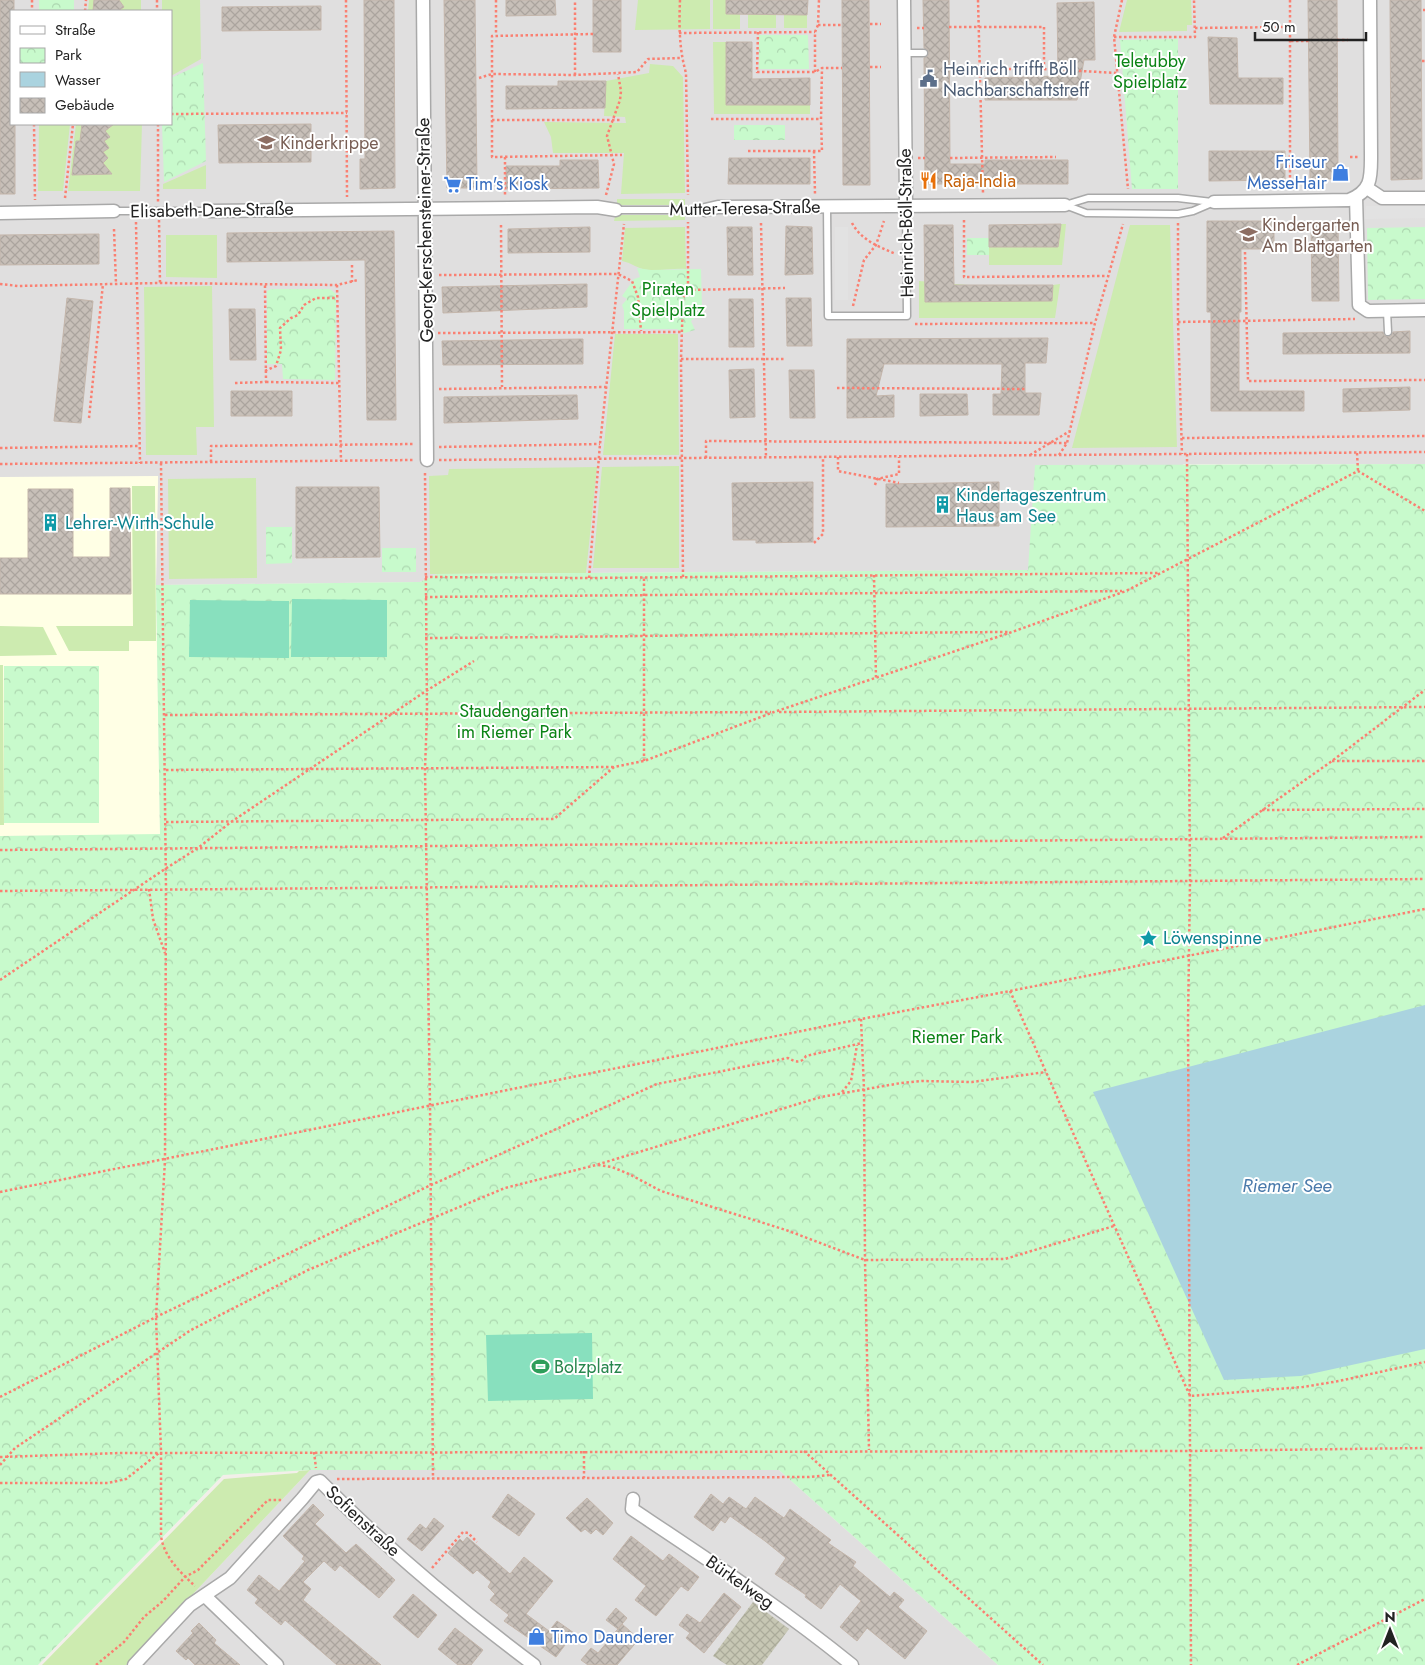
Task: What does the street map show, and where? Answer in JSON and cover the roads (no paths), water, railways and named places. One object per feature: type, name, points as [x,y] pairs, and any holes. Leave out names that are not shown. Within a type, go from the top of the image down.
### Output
[{"type":"street","name":"Georg-Kerschensteiner-Straße","points":[[423,0],[427,460]]},
{"type":"street","name":"Heinrich-Böll-Straße","points":[[904,0],[906,205]]},
{"type":"street","points":[[1370,0],[1370,178],[1367,188],[1356,197],[1359,305],[1368,311],[1425,310]]},
{"type":"street","points":[[1367,188],[1382,198],[1425,198]]},
{"type":"street","name":"Mutter-Teresa-Straße","points":[[1214,202],[1349,200],[1356,197]]},
{"type":"street","name":"Mutter-Teresa-Straße","points":[[705,210],[718,207],[1065,205]]},
{"type":"street","name":"Mutter-Teresa-Straße","points":[[425,208],[596,207],[616,210]]},
{"type":"street","name":"Elisabeth-Dane-Straße","points":[[209,211],[425,208]]},
{"type":"street","name":"Elisabeth-Dane-Straße","points":[[0,213],[114,211]]},
{"type":"street","name":"Sofienstraße","points":[[134,1665],[190,1605],[230,1578],[302,1500],[316,1482],[320,1480],[352,1513],[446,1597],[534,1665]]},
{"type":"street","name":"Bürkelweg","points":[[633,1500],[632,1509],[735,1578],[852,1665]]},
{"type":"street","points":[[205,1596],[277,1665]]},
{"type":"lane","points":[[905,52],[924,53]]},
{"type":"lane","name":"Mutter-Teresa-Straße","points":[[1065,205],[1088,198],[1178,198],[1214,202]]},
{"type":"lane","name":"Mutter-Teresa-Straße","points":[[1065,205],[1086,213],[1178,214],[1193,211],[1214,202]]},
{"type":"lane","name":"Heinrich-Böll-Straße","points":[[827,206],[828,316],[907,316],[906,205]]},
{"type":"lane","name":"Mutter-Teresa-Straße","points":[[616,210],[705,210]]},
{"type":"lane","name":"Elisabeth-Dane-Straße","points":[[114,211],[209,211]]},
{"type":"lane","points":[[1387,311],[1388,332]]},
{"type":"water","name":"Riemer See","points":[[1425,1005],[1425,1349],[1301,1376],[1224,1380],[1093,1092]]},
{"type":"place","name":"Heinrich trifft Böll Nachbarschaftstreff","points":[[929,79]]},
{"type":"place","name":"Kinderkrippe","points":[[266,143]]},
{"type":"place","name":"Friseur MesseHair","points":[[1341,172]]},
{"type":"place","name":"Raja-India","points":[[929,181]]},
{"type":"place","name":"Tim's Kiosk","points":[[452,184]]},
{"type":"place","name":"Kindergarten Am Blattgarten","points":[[1248,235]]},
{"type":"place","name":"Kindertageszentrum Haus am See","points":[[942,505]]},
{"type":"place","name":"Lehrer-Wirth-Schule","points":[[51,523]]},
{"type":"place","name":"Löwenspinne","points":[[1149,938]]},
{"type":"place","name":"Bolzplatz","points":[[540,1367]]},
{"type":"place","name":"Timo Daunderer","points":[[537,1637]]},
{"type":"park label","name":"Teletubby Spielplatz","points":[[1150,71]]},
{"type":"park label","name":"Piraten Spielplatz","points":[[668,299]]},
{"type":"park label","name":"Staudengarten im Riemer Park","points":[[514,721]]},
{"type":"park label","name":"Riemer Park","points":[[957,1037]]}]
